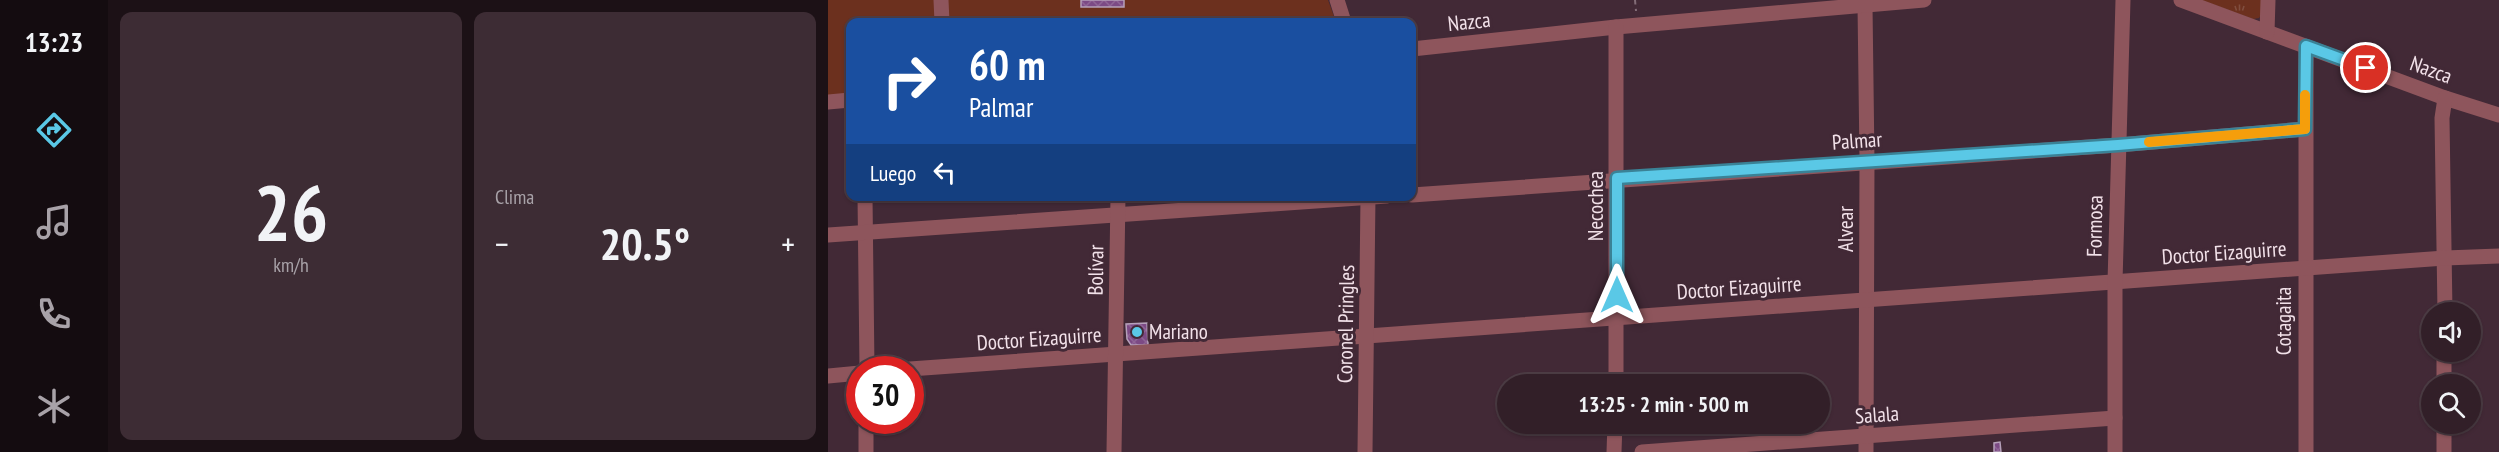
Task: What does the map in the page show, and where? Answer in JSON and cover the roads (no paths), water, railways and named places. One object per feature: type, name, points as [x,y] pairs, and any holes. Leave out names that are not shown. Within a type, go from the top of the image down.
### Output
[{"type":"street","points":[[941,0],[942,18]]},
{"type":"street","points":[[1337,0],[1343,18]]},
{"type":"street","name":"Nazca","points":[[1416,49],[1616,27],[1924,0]]},
{"type":"street","name":"Formosa","points":[[2115,452],[2115,282],[2123,0]]},
{"type":"street","name":"Nazca","points":[[2181,0],[2445,98],[2499,115]]},
{"type":"street","points":[[2267,32],[2268,0]]},
{"type":"street","name":"Alvear","points":[[1865,5],[1866,444]]},
{"type":"street","name":"Necochea","points":[[1616,27],[1616,374]]},
{"type":"street","name":"Cotagaita","points":[[2306,46],[2306,452]]},
{"type":"street","points":[[2445,98],[2442,118],[2445,302]]},
{"type":"street","points":[[828,102],[846,100]]},
{"type":"street","name":"Palmar","points":[[1416,195],[1617,178],[2118,145],[2305,129]]},
{"type":"street","points":[[865,201],[867,356]]},
{"type":"street","name":"Bolívar","points":[[1114,452],[1118,201]]},
{"type":"street","points":[[828,235],[1312,201]]},
{"type":"street","name":"Coronel Pringles","points":[[1365,452],[1368,201]]},
{"type":"street","name":"Doctor Eizaguirre","points":[[924,368],[2445,258],[2499,256]]},
{"type":"street","points":[[828,375],[846,374]]},
{"type":"street","name":"Salala","points":[[1642,452],[1866,444],[2115,418]]},
{"type":"street","points":[[866,434],[866,452]]},
{"type":"street","points":[[1614,452],[1615,434]]},
{"type":"street","points":[[2444,434],[2444,452]]},
{"type":"place","name":"Mariano","points":[[1137,332]]}]
